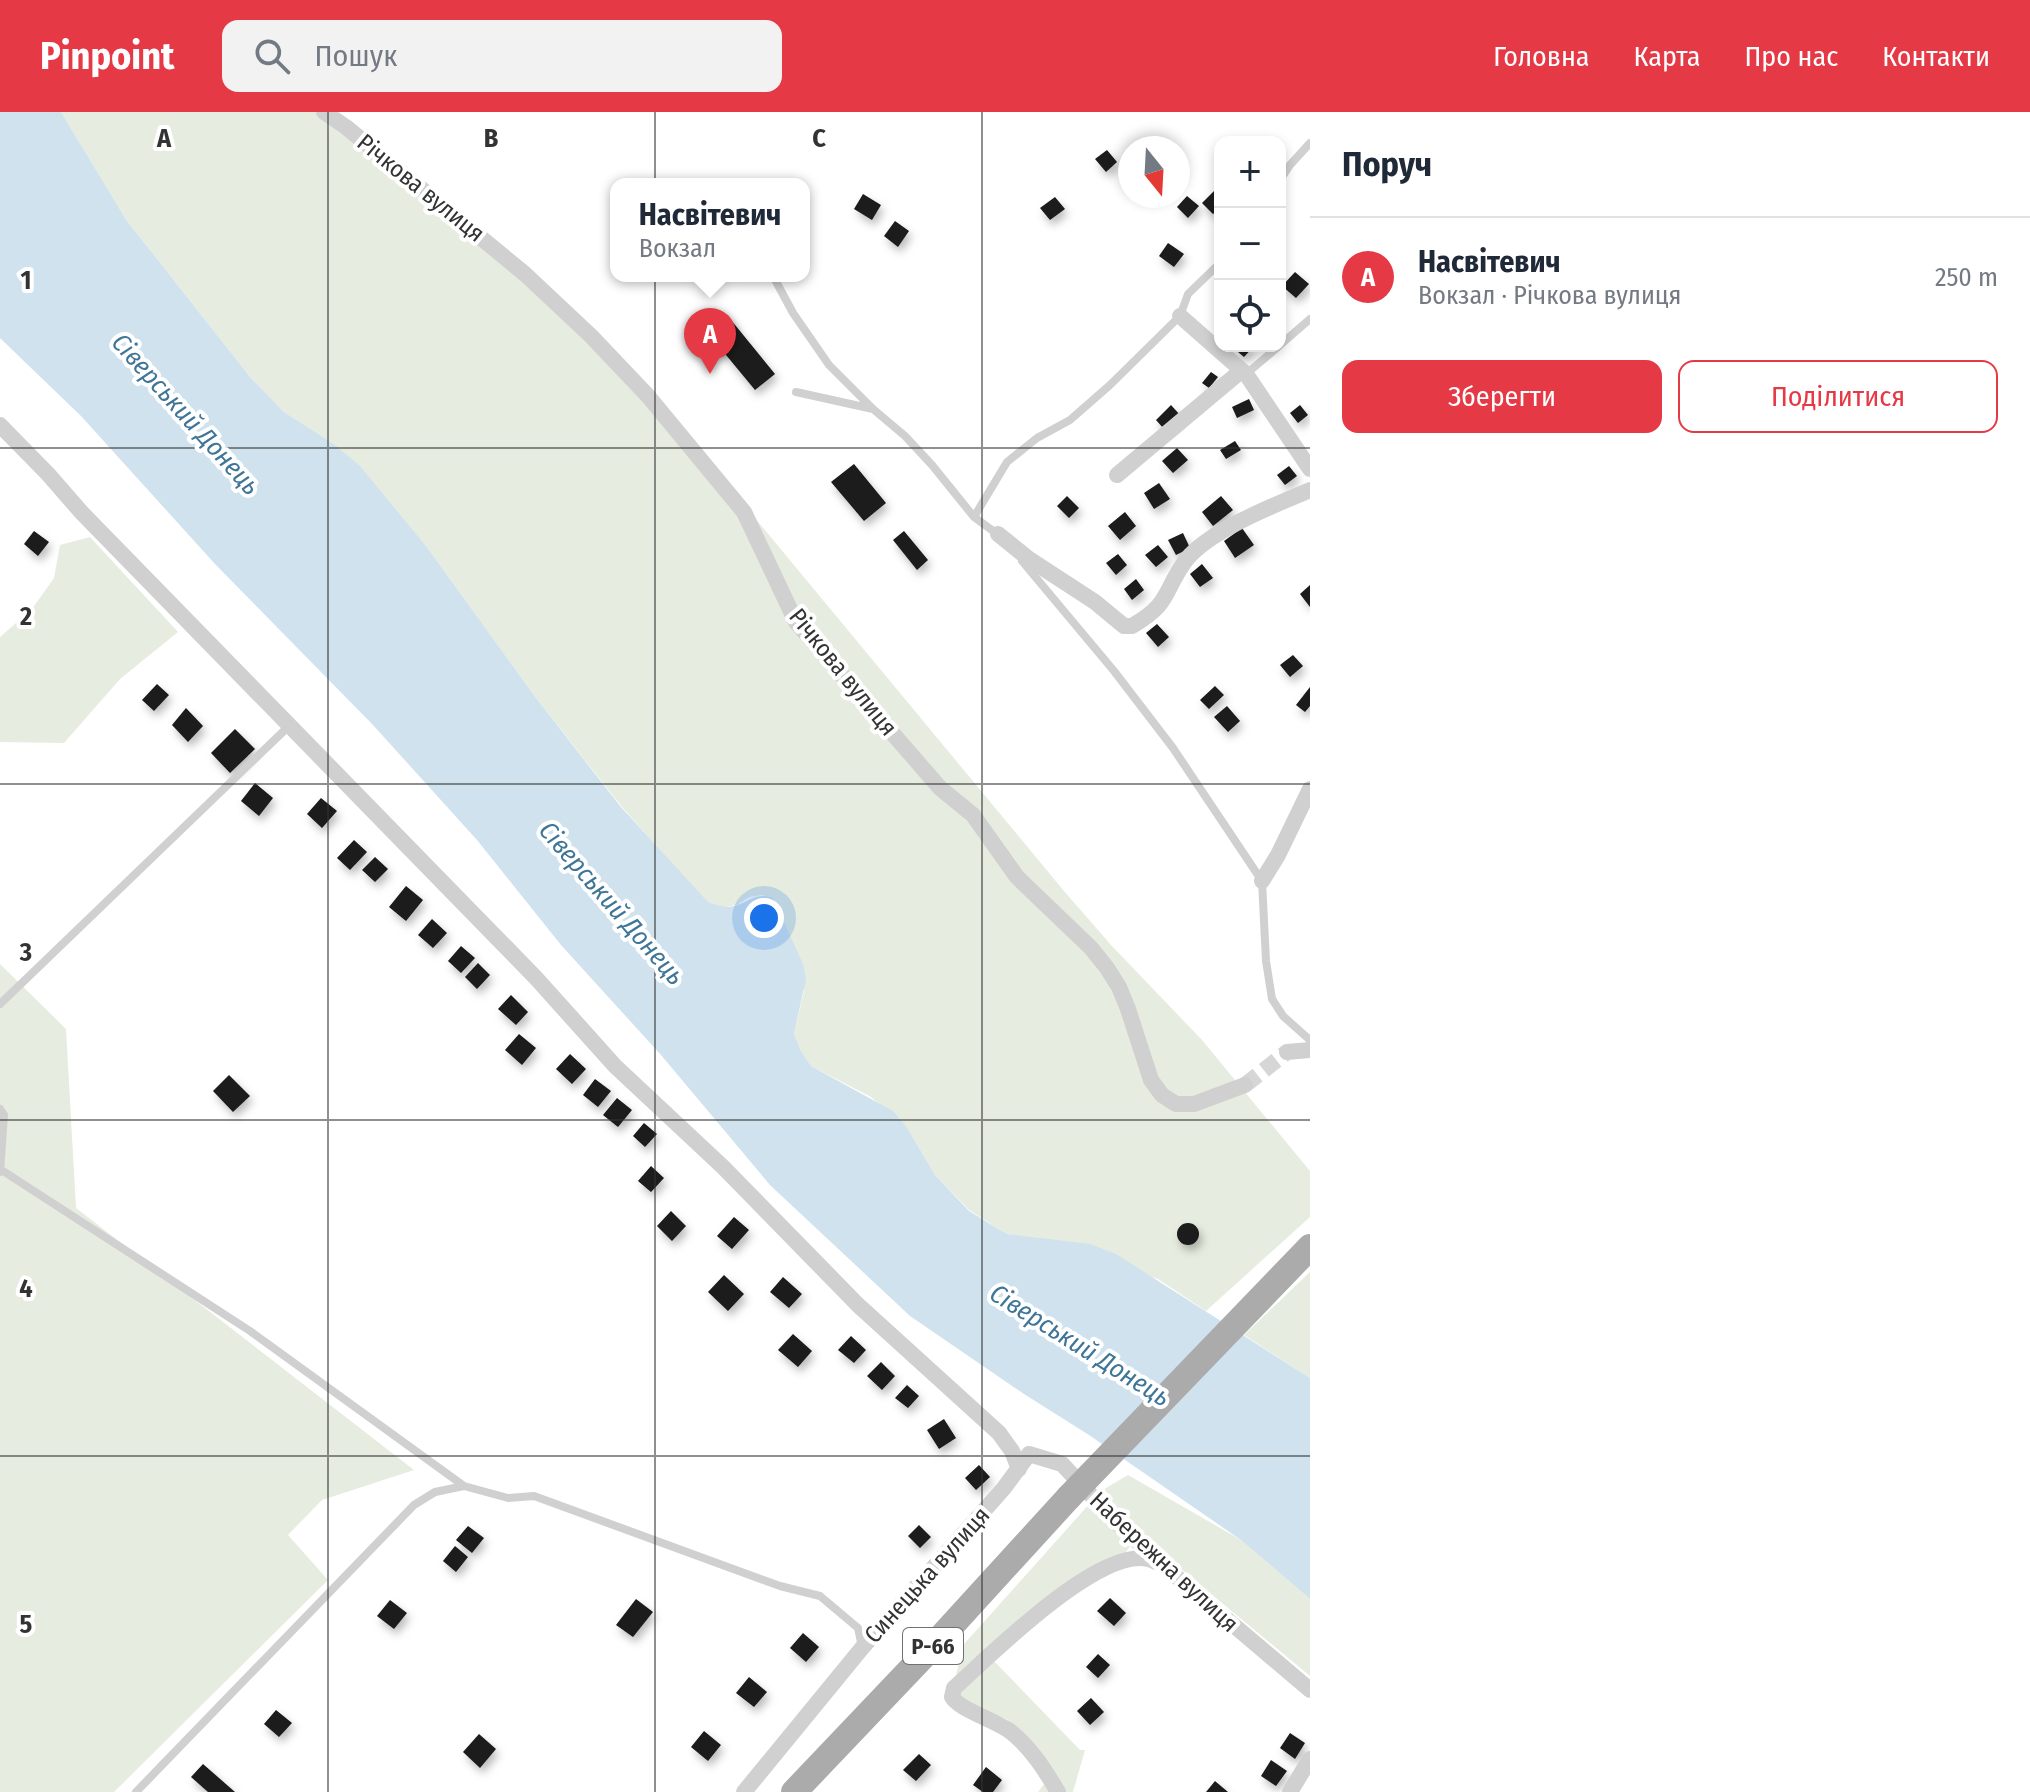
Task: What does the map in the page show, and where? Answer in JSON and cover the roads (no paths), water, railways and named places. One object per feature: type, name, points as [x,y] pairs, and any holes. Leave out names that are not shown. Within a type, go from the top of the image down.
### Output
[{"type":"main road","name":"Р-66","points":[[794,1792],[1069,1497],[1310,1247]]},
{"type":"street","name":"Річкова вулиця","points":[[324,112],[525,274],[591,336],[648,396],[744,512],[796,622],[940,788],[973,815],[1017,877],[1091,948],[1107,968],[1128,1009],[1151,1080],[1162,1095],[1176,1104],[1194,1104],[1245,1085]]},
{"type":"street","points":[[1180,316],[1243,372],[1310,469]]},
{"type":"street","points":[[1117,475],[1243,372]]},
{"type":"street","points":[[0,425],[536,978],[615,1066],[723,1167],[858,1305],[999,1433],[1012,1451],[1019,1469]]},
{"type":"street","points":[[998,534],[1124,626],[1132,626],[1162,605],[1187,559],[1204,544],[1255,515],[1310,490]]},
{"type":"street","points":[[1262,881],[1310,789]]},
{"type":"street","points":[[1287,1052],[1310,1050]]},
{"type":"street","name":"Набережна вулиця","points":[[1019,1469],[1029,1454],[1062,1464],[1115,1521],[1165,1567],[1310,1690]]},
{"type":"street","name":"Синецька вулиця","points":[[744,1792],[862,1648],[1019,1469]]},
{"type":"street","points":[[1058,1792],[1041,1764],[1013,1734],[988,1718],[955,1704],[952,1697],[954,1688],[1014,1633],[1088,1575],[1129,1558],[1148,1557],[1165,1567]]},
{"type":"street","points":[[1290,1792],[1310,1759]]},
{"type":"lane","points":[[1286,171],[1310,143]]},
{"type":"lane","points":[[974,517],[1007,462],[1037,438],[1070,420],[1110,385],[1180,316],[1188,294],[1214,269]]},
{"type":"lane","points":[[776,282],[793,313],[829,365],[923,455],[974,517],[998,534],[1058,602],[1148,715],[1262,881],[1266,961],[1272,999],[1283,1016],[1310,1040]]},
{"type":"lane","points":[[1286,339],[1310,319]]},
{"type":"lane","points":[[1243,372],[1270,352]]},
{"type":"lane","points":[[796,392],[873,409]]},
{"type":"lane","points":[[0,1004],[290,725]]},
{"type":"lane","points":[[0,1109],[4,1115],[0,1170],[250,1331],[464,1486],[508,1498],[534,1496],[780,1586],[820,1596],[858,1628],[862,1648]]},
{"type":"lane","points":[[136,1792],[414,1505],[435,1492],[464,1486]]},
{"type":"water","name":"Сіверський Донець","points":[[0,112],[61,112],[127,221],[251,378],[284,412],[331,442],[360,466],[429,550],[536,698],[621,807],[708,902],[731,907],[758,897],[773,898],[803,964],[806,979],[794,1034],[811,1066],[893,1111],[908,1129],[935,1175],[969,1211],[1007,1234],[1090,1244],[1116,1254],[1310,1378],[1310,1599],[1241,1540],[910,1316],[770,1185],[661,1055],[561,945],[477,840],[373,725],[215,564],[81,416],[0,338]]},
{"type":"tunnel","points":[[1245,1085],[1287,1052]]},
{"type":"place","name":"Насвітевич","points":[[710,374]]}]
